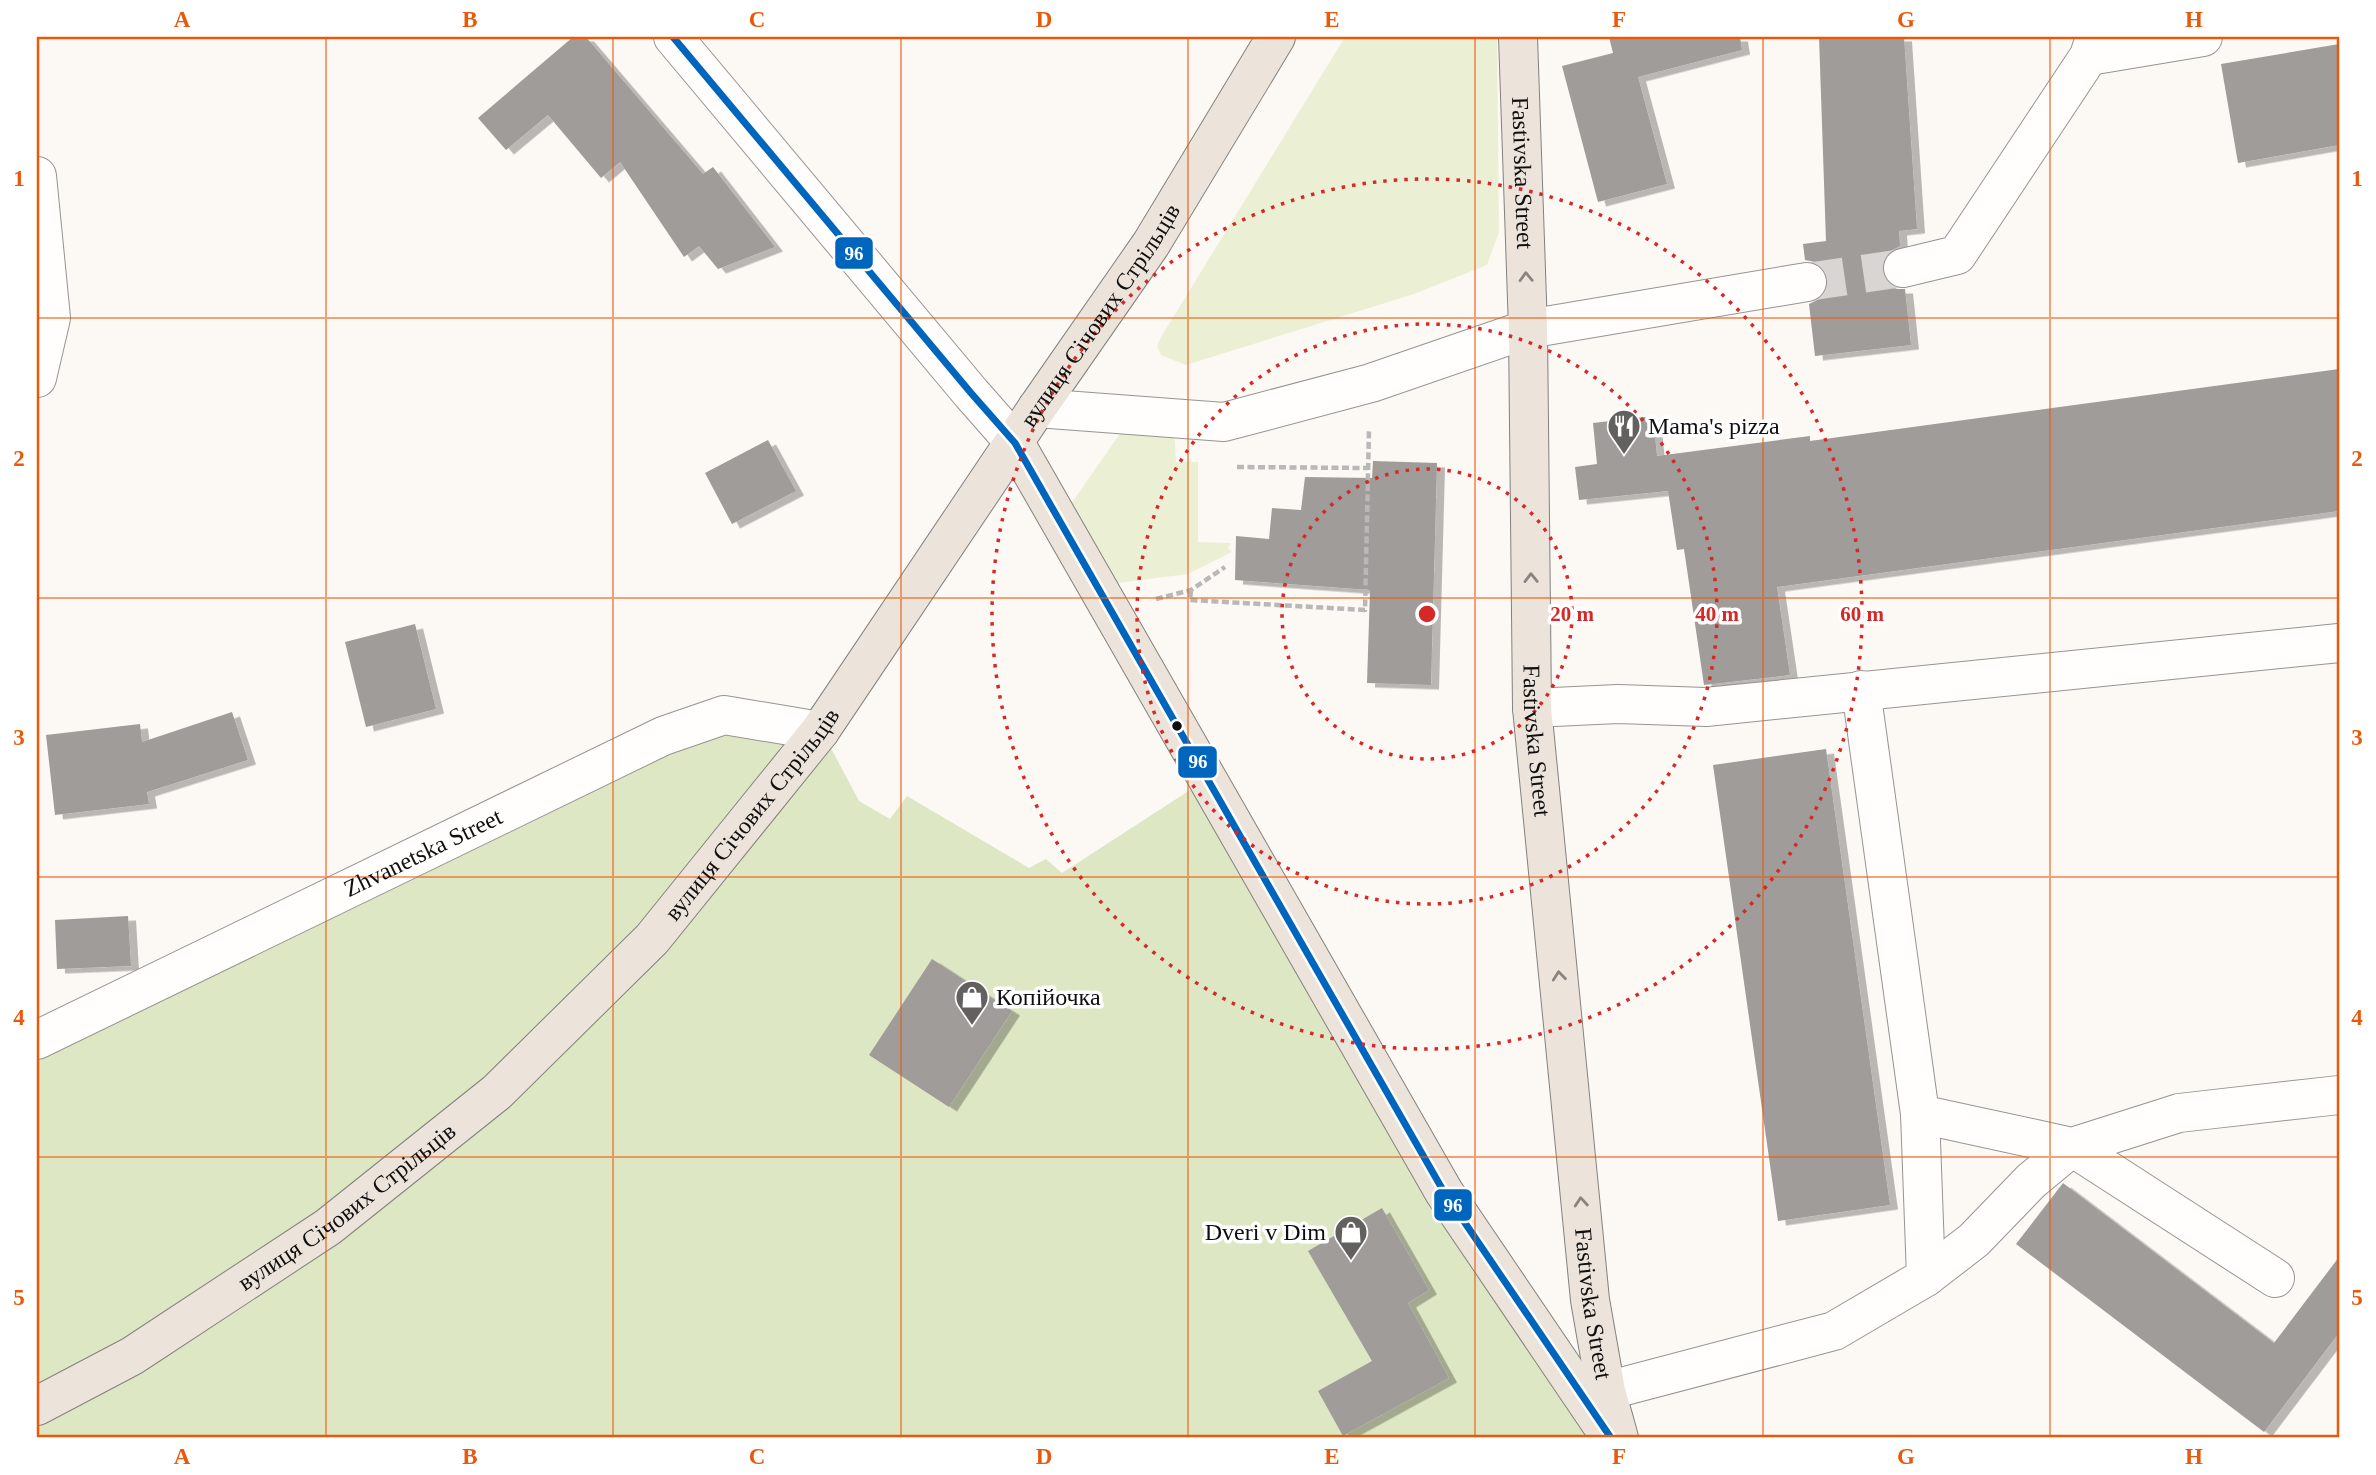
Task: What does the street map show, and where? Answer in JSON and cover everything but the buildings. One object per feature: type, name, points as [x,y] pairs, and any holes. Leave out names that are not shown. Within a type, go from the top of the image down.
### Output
[{"type":"main road","name":"вулиця Січових Стрільців","points":[[37,1406],[132,1356],[328,1227],[497,1092],[652,939],[820,732],[1037,408],[1151,244],[1276,37]]},
{"type":"main road","name":"Fastivska Street","points":[[1518,37],[1528,329],[1532,708],[1590,1300],[1606,1391],[1619,1438]]},
{"type":"main road","name":"Fastivska Street","points":[[1015,443],[1444,1192],[1611,1438]]},
{"type":"street","points":[[674,37],[1015,443]]},
{"type":"street","points":[[1903,268],[1957,254],[2092,46],[2203,37]]},
{"type":"street","points":[[37,176],[51,318],[37,378]]},
{"type":"street","points":[[1037,408],[1224,422],[1371,383],[1528,329],[1807,282]]},
{"type":"street","points":[[1532,708],[1618,704],[1706,707],[2339,643]]},
{"type":"street","points":[[1861,690],[1920,1114],[1926,1277]]},
{"type":"street","name":"Zhvanetska Street","points":[[37,1040],[663,736],[724,715],[820,732]]},
{"type":"street","points":[[1606,1391],[1834,1331],[1926,1277],[1973,1240],[2031,1181],[2072,1147],[2179,1113],[2339,1095]]},
{"type":"street","points":[[1920,1114],[2072,1147],[2276,1278]]},
{"type":"path","points":[[1191,590],[1190,600],[1365,610],[1371,383]]},
{"type":"path","points":[[1230,467],[1368,468]]},
{"type":"path","points":[[1105,603],[1191,590],[1224,567]]},
{"type":"green space","points":[[1345,37],[1497,37],[1499,232],[1487,265],[1414,294],[1186,365],[1161,355],[1157,347],[1161,337]]},
{"type":"green space","points":[[1174,426],[1176,462],[1198,462],[1198,542],[1231,543],[1228,548],[1232,552],[1188,574],[1110,584],[1068,508],[1124,428]]},
{"type":"green space","points":[[723,717],[823,733],[859,801],[890,819],[907,796],[1029,868],[1046,859],[1062,873],[1204,781],[1609,1438],[37,1438],[37,1043]]},
{"type":"tunnel","points":[[1807,282],[1903,268]]},
{"type":"transit line","name":"96","points":[[673,37],[1015,443],[1444,1192],[1611,1438]]},
{"type":"place","name":"Mama's pizza","points":[[1624,456]]},
{"type":"place","name":"Копійочка","points":[[972,1027]]},
{"type":"place","name":"Dveri v Dim","points":[[1351,1262]]}]
